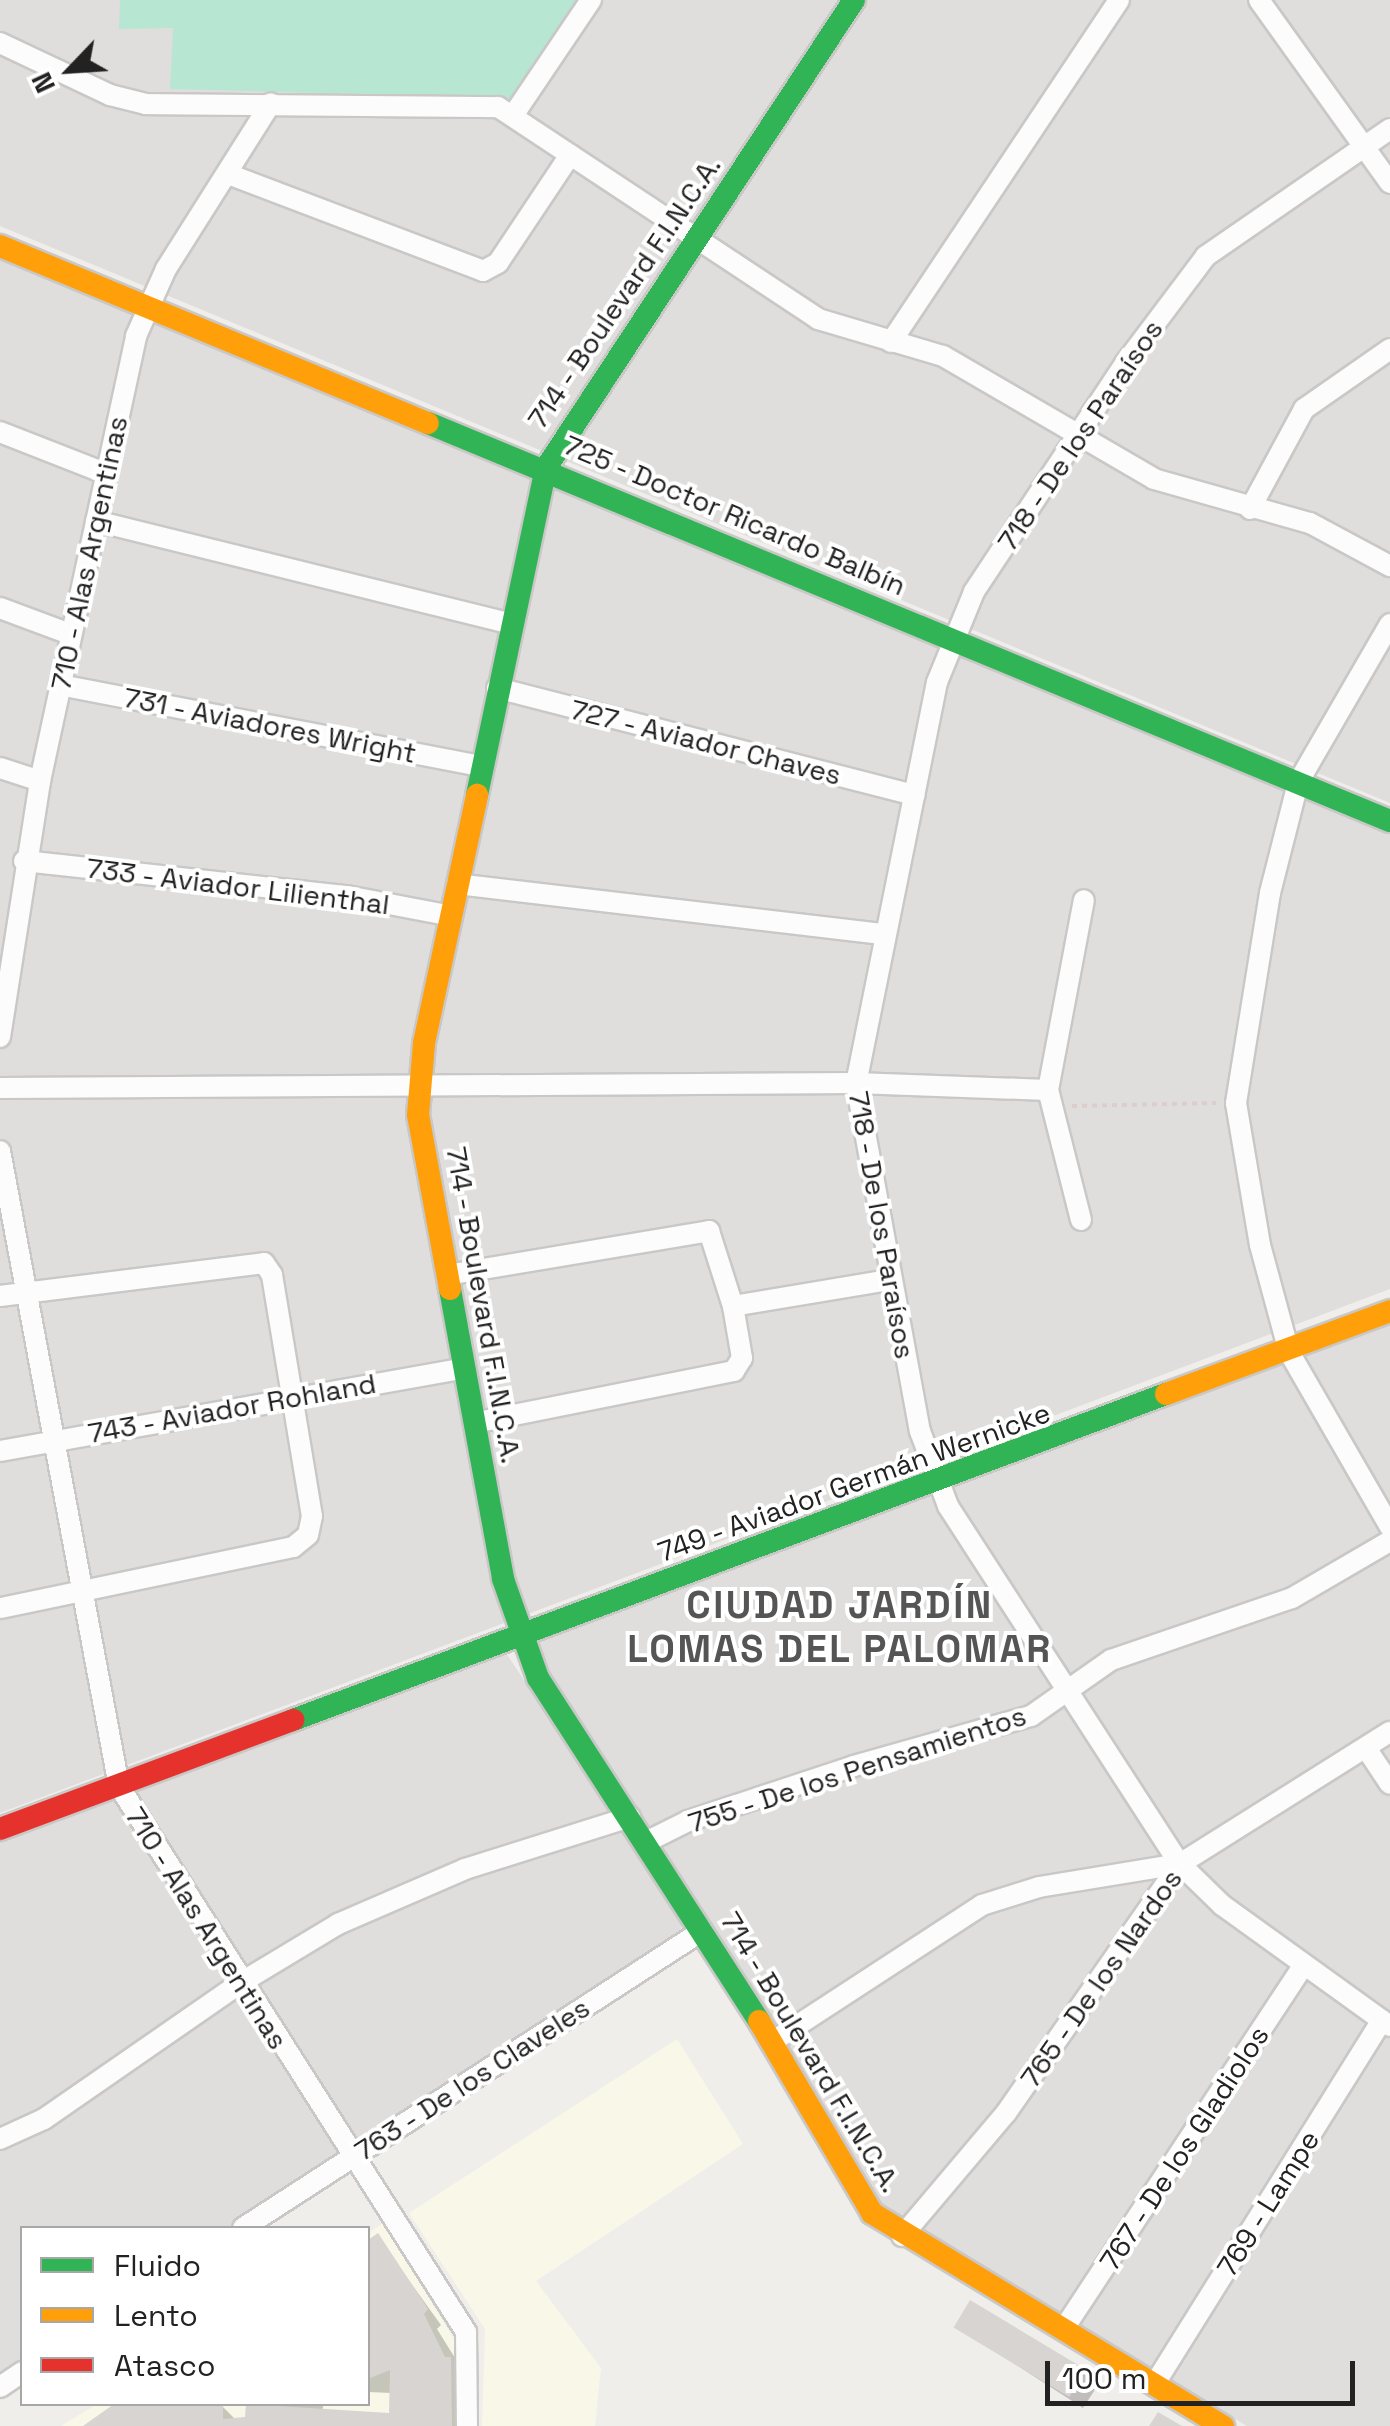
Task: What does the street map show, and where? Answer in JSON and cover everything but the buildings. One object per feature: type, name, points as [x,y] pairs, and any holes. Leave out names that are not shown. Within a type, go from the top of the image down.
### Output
[{"type":"street","points":[[514,114],[591,0]]},
{"type":"street","name":"714 - Boulevard F.I.N.C.A.","points":[[854,0],[546,468],[480,766],[418,1114],[474,1423],[519,1639],[772,2042],[861,2198],[902,2236],[1223,2426]]},
{"type":"street","points":[[891,342],[1119,0]]},
{"type":"street","points":[[1259,0],[1390,183]]},
{"type":"street","points":[[0,43],[110,95],[145,104],[482,103],[514,114],[818,319],[960,364],[1076,437],[1154,480],[1324,529],[1390,566]]},
{"type":"street","name":"710 - Alas Argentinas","points":[[0,1037],[8,930],[70,634],[148,307],[271,103]]},
{"type":"street","name":"718 - De los Paraísos","points":[[1386,2023],[1222,1906],[1180,1864],[1069,1688],[966,1537],[937,1482],[888,1280],[856,1083],[951,639],[974,592],[1076,437],[1206,256],[1390,129]]},
{"type":"street","points":[[228,174],[475,272],[498,262],[570,155]]},
{"type":"street","name":"725 - Doctor Ricardo Balbín","points":[[0,246],[546,468],[1390,821]]},
{"type":"street","points":[[1250,509],[1304,409],[1390,350]]},
{"type":"street","points":[[0,432],[107,474]]},
{"type":"street","points":[[96,521],[509,623]]},
{"type":"street","points":[[0,608],[70,634]]},
{"type":"street","points":[[1390,624],[1298,783],[1266,911],[1236,1102],[1260,1244],[1289,1352],[1390,1528]]},
{"type":"street","name":"731 - Aviadores Wright","points":[[60,685],[480,766]]},
{"type":"street","name":"727 - Aviador Chaves","points":[[497,688],[915,796]]},
{"type":"street","points":[[0,768],[40,781]]},
{"type":"street","name":"733 - Aviador Lilienthal","points":[[24,860],[347,896],[452,916]]},
{"type":"street","points":[[457,884],[885,934]]},
{"type":"street","points":[[1080,1220],[1048,1090],[1084,900]]},
{"type":"street","points":[[0,1088],[856,1083],[1048,1090]]},
{"type":"street","name":"710 - Alas Argentinas","points":[[0,1150],[50,1441],[119,1786],[466,2332],[467,2426]]},
{"type":"street","points":[[447,1275],[713,1233],[733,1306],[738,1368],[474,1423]]},
{"type":"street","points":[[0,1296],[251,1260],[264,1262],[272,1275],[312,1516],[308,1535],[293,1546],[0,1608]]},
{"type":"street","points":[[733,1306],[888,1280]]},
{"type":"street","name":"749 - Aviador Germán Wernicke","points":[[0,1829],[519,1639],[1390,1311]]},
{"type":"street","name":"743 - Aviador Rohland","points":[[0,1451],[464,1368]]},
{"type":"street","name":"755 - De los Pensamientos","points":[[646,1842],[688,1821],[854,1766],[1014,1722],[1126,1654],[1292,1598],[1390,1542]]},
{"type":"street","name":"765 - De los Nardos","points":[[902,2236],[1006,2113],[1180,1864],[1390,1732]]},
{"type":"street","points":[[1366,1748],[1390,1784]]},
{"type":"street","points":[[0,2140],[79,2096],[242,1982],[338,1924],[424,1885],[630,1817]]},
{"type":"street","points":[[772,2042],[982,1905],[1038,1887],[1180,1864]]},
{"type":"street","name":"763 - De los Claveles","points":[[246,2226],[702,1931]]},
{"type":"street","name":"767 - De los Gladiolos","points":[[1063,2330],[1304,1965]]},
{"type":"street","name":"769 - Lampe","points":[[1154,2384],[1386,2023]]},
{"type":"path","points":[[1048,1090],[1076,1108],[1236,1102]]},
{"type":"shaded area","points":[[0,0],[1390,0],[1390,803],[0,226]]},
{"type":"shaded area","points":[[0,257],[1390,830],[1390,1289],[0,1813]]},
{"type":"shaded area","points":[[1390,1318],[1390,2426],[1247,2426],[888,2213],[532,1645]]},
{"type":"shaded area","points":[[506,1653],[682,1921],[681,1934],[232,2226],[20,2226],[20,2364],[0,2377],[0,1834]]},
{"type":"shaded area","points":[[677,2039],[743,2144],[536,2281],[601,2368],[595,2426],[482,2426],[485,2329],[409,2213]]},
{"type":"shaded area","points":[[383,2223],[459,2347],[459,2426],[61,2426],[94,2406],[370,2406],[370,2232]]},
{"type":"green space","points":[[120,0],[576,0],[512,98],[170,89],[173,28],[119,29]]},
{"type":"traffic: fast","points":[[477,795],[546,468],[854,0]]},
{"type":"traffic: fast","points":[[428,423],[1390,821]]},
{"type":"traffic: fast","points":[[450,1289],[503,1579],[538,1678],[759,2021]]},
{"type":"traffic: fast","points":[[293,1720],[1166,1394]]},
{"type":"traffic: slow","points":[[0,246],[428,423]]},
{"type":"traffic: slow","points":[[450,1289],[418,1115],[424,1043],[477,795]]},
{"type":"traffic: slow","points":[[1166,1394],[1390,1311]]},
{"type":"traffic: slow","points":[[759,2021],[872,2213],[1223,2426]]},
{"type":"traffic: jam","points":[[0,1829],[293,1720]]},
{"type":"district","name":"CIUDAD JARDÍN LOMAS DEL PALOMAR","points":[[840,1628]]}]
